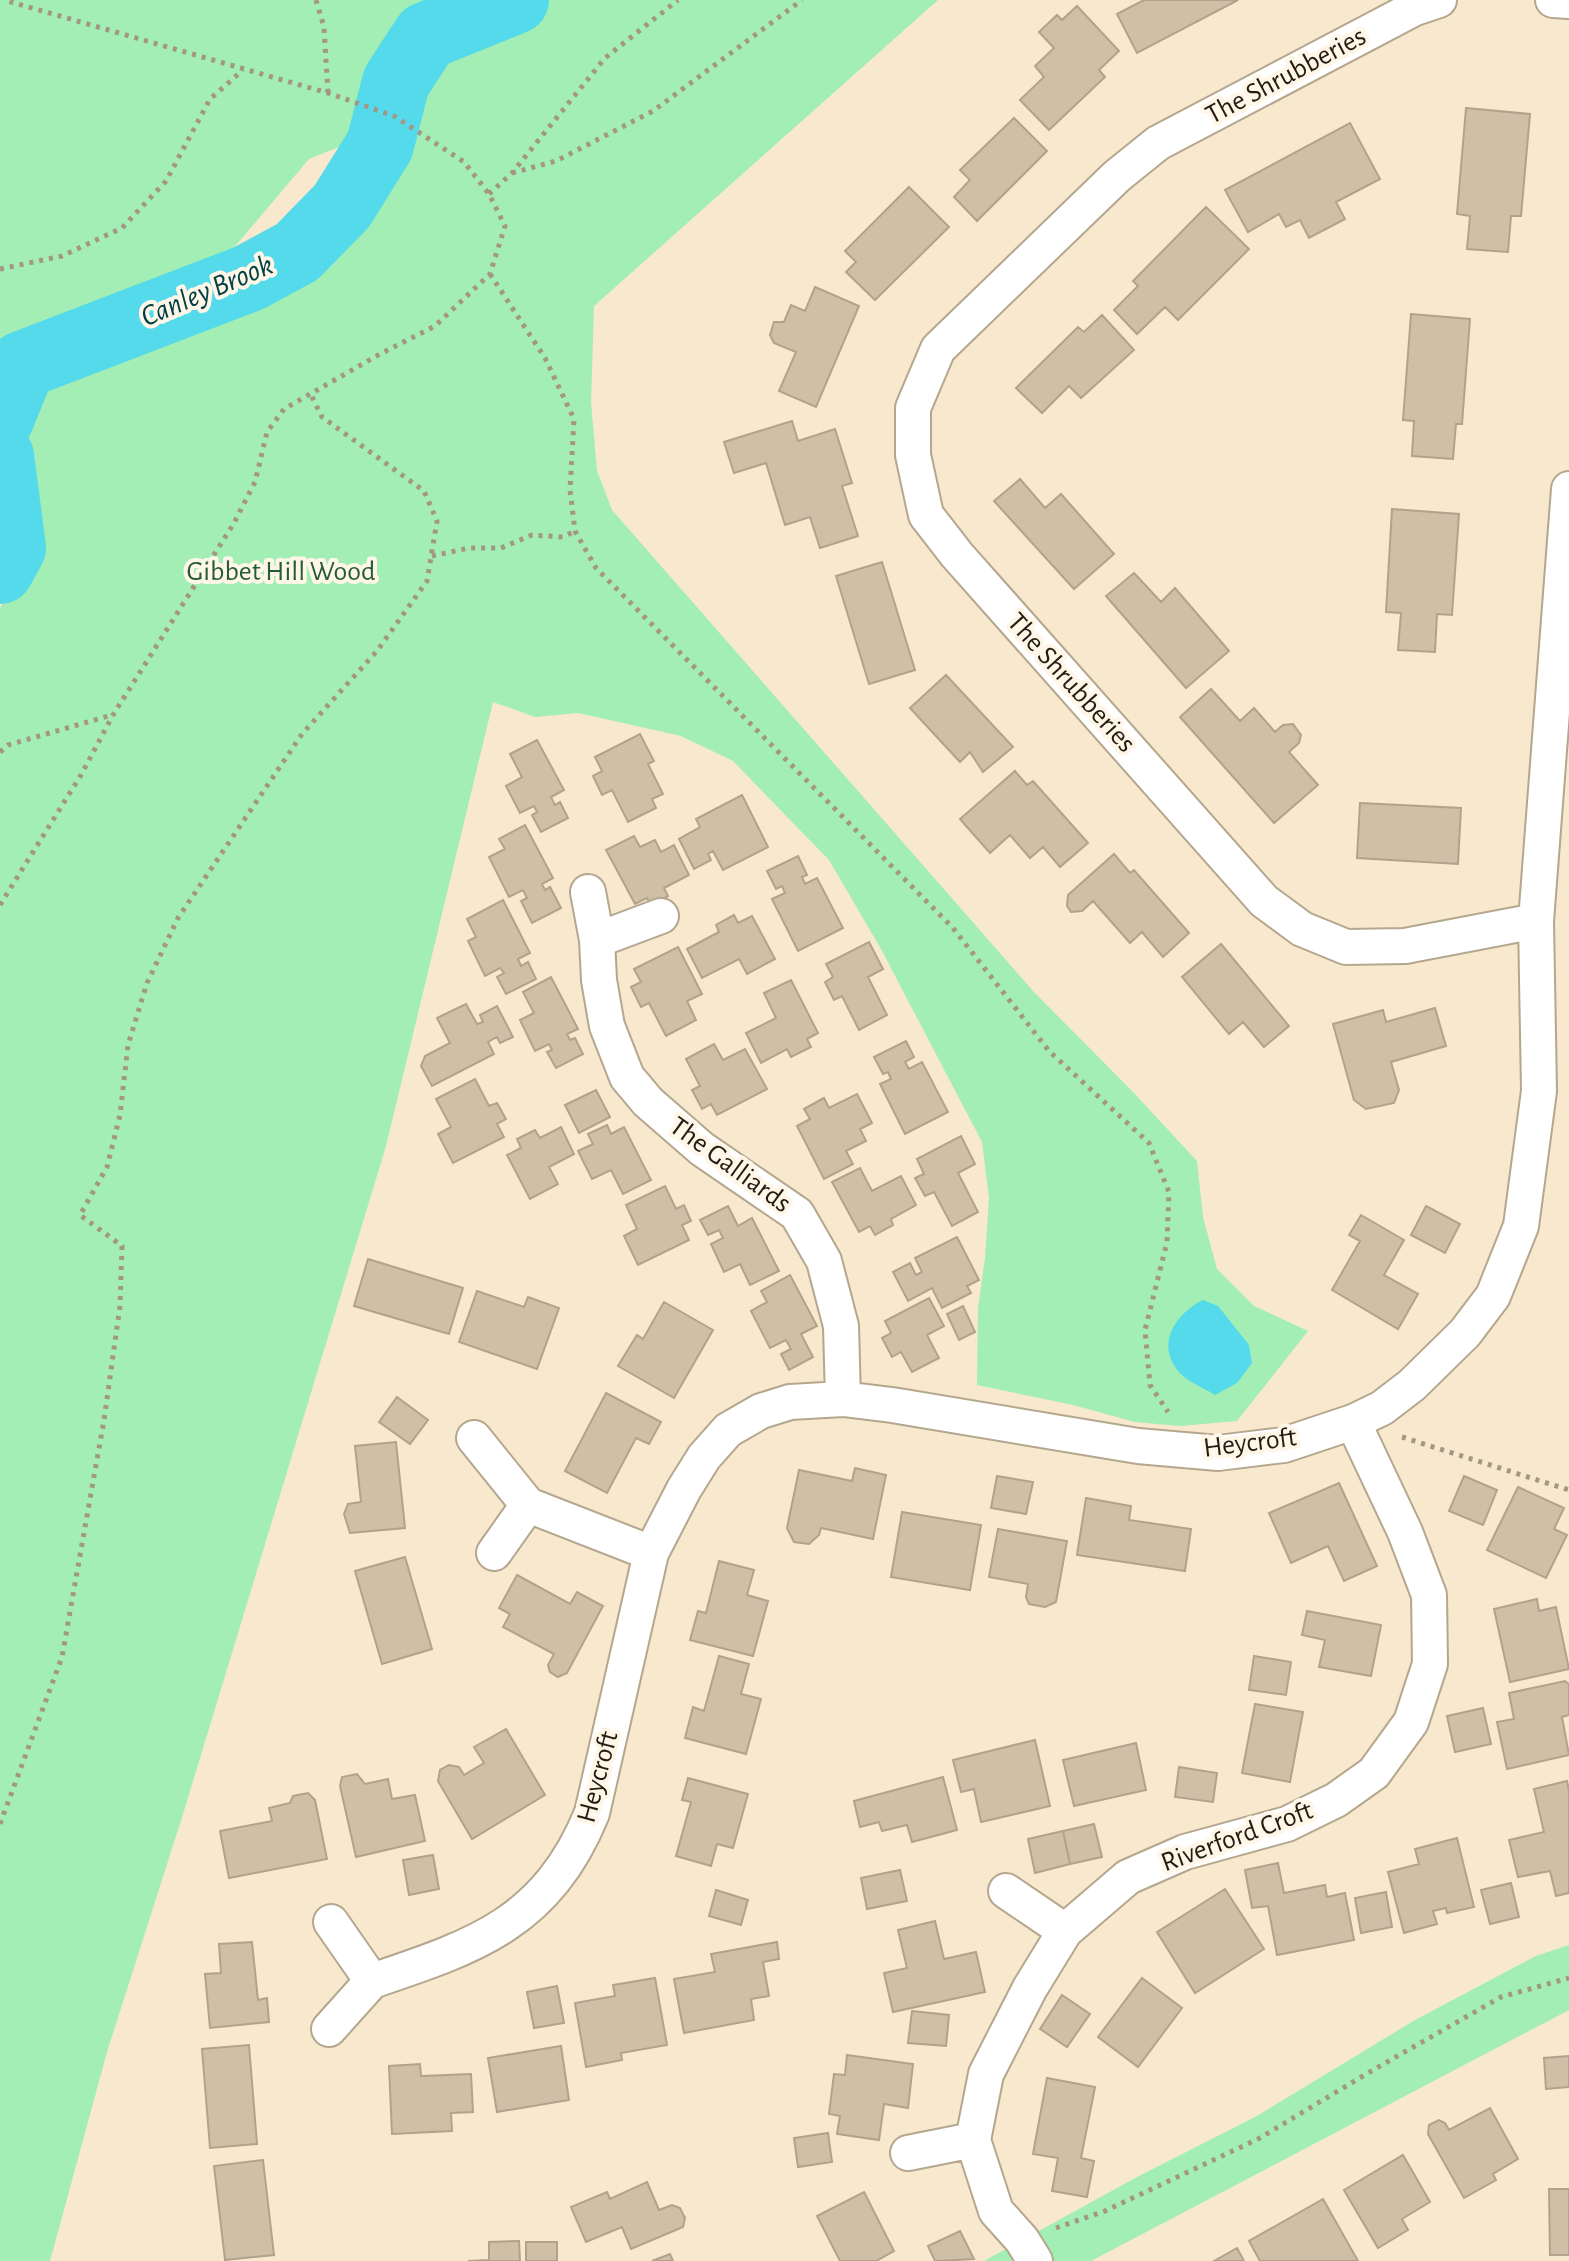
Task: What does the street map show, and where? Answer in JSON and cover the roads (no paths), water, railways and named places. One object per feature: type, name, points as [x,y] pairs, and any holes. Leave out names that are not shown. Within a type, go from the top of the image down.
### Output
[{"type":"street","name":"The Shrubberies","points":[[1439,0],[1415,8],[1158,143],[1117,176],[938,349],[913,408],[913,455],[926,515],[957,555],[1264,901],[1302,929],[1346,947],[1405,946],[1536,921]]},
{"type":"street","points":[[1553,0],[1569,1]]},
{"type":"street","points":[[1536,921],[1569,489]]},
{"type":"street","name":"The Galliards","points":[[588,892],[607,1026],[627,1077],[648,1102],[702,1149],[797,1214],[824,1261],[841,1326],[843,1399]]},
{"type":"street","points":[[597,940],[661,916]]},
{"type":"street","name":"Heycroft","points":[[329,2029],[372,1981],[454,1952],[499,1931],[542,1896],[579,1845],[592,1813],[651,1553],[704,1457],[728,1430],[761,1411],[790,1402],[843,1399],[920,1409],[1107,1442],[1218,1453],[1284,1445],[1353,1422],[1382,1408],[1412,1385],[1465,1333],[1493,1296],[1521,1226],[1539,1091],[1536,921]]},
{"type":"street","name":"Riverford Croft","points":[[1028,2251],[996,2211],[973,2140],[986,2074],[1030,1988],[1065,1931],[1128,1877],[1185,1852],[1287,1824],[1336,1800],[1374,1773],[1411,1722],[1430,1664],[1429,1595],[1405,1532],[1353,1422]]},
{"type":"street","points":[[474,1438],[528,1505],[651,1553]]},
{"type":"street","points":[[494,1553],[528,1505]]},
{"type":"street","points":[[1006,1891],[1065,1931]]},
{"type":"street","points":[[331,1922],[372,1981]]},
{"type":"street","points":[[908,2153],[973,2140]]},
{"type":"water","points":[[1203,1300],[1218,1306],[1249,1345],[1252,1363],[1237,1383],[1215,1395],[1181,1375],[1171,1360],[1169,1350],[1169,1339],[1178,1321]]},
{"type":"waterway","name":"Canley Brook","points":[[0,419],[22,365],[249,278],[297,252],[342,206],[380,145],[396,82],[426,36],[515,0]]},
{"type":"waterway","name":"Canley Brook","points":[[0,456],[12,548],[0,570]]},
{"type":"park label","name":"Gibbet Hill Wood","points":[[281,572]]}]
